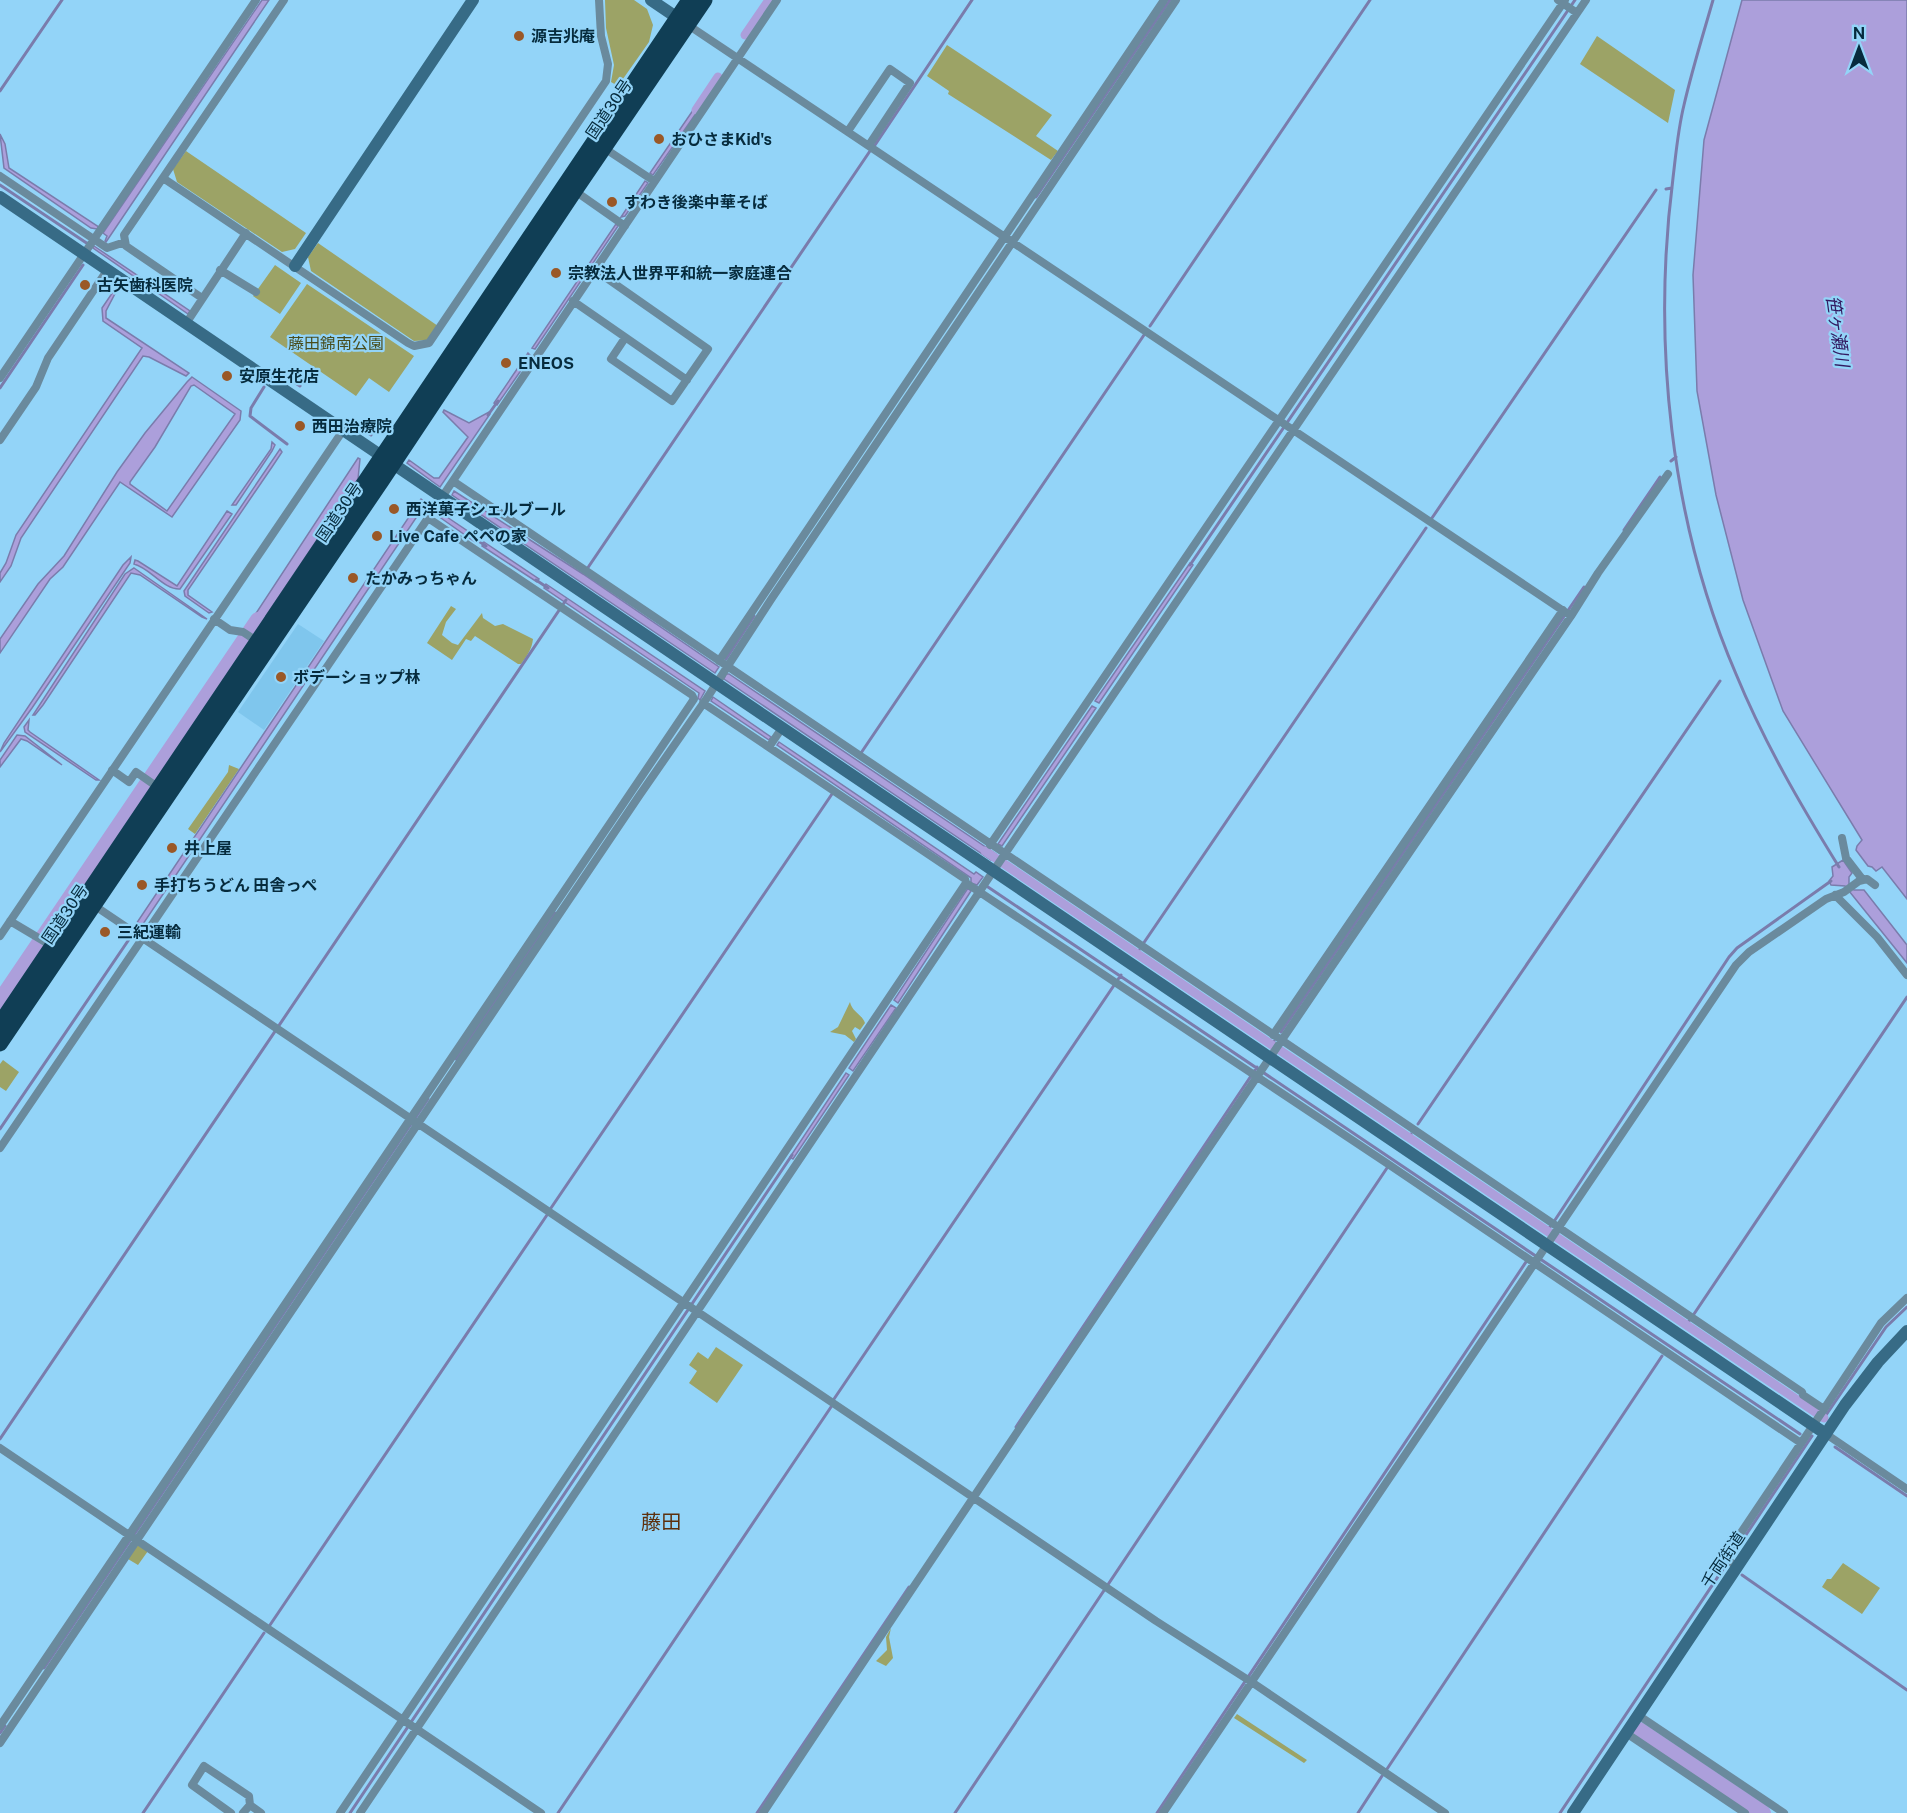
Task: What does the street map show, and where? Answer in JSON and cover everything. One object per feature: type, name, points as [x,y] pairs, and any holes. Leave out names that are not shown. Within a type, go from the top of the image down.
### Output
[{"type":"highway","name":"国道30号","points":[[0,1044],[89,901],[156,786],[255,640],[388,459],[575,191],[682,21],[689,0]]},
{"type":"highway","name":"国道30号","points":[[0,1023],[50,944],[89,901],[682,21],[705,0]]},
{"type":"street","points":[[0,378],[256,0]]},
{"type":"street","points":[[202,298],[126,246],[124,235],[284,0]]},
{"type":"street","points":[[295,266],[473,0]]},
{"type":"street","points":[[164,178],[408,343],[414,346],[429,343],[606,81],[608,64],[601,36],[599,0]]},
{"type":"street","points":[[651,0],[1567,613]]},
{"type":"street","points":[[0,1148],[137,933],[428,518],[625,226],[651,179],[777,0]]},
{"type":"street","points":[[1009,239],[1164,0]]},
{"type":"street","points":[[709,691],[719,661],[768,595],[1009,239],[1176,0]]},
{"type":"street","points":[[360,1813],[411,1724],[988,870],[1095,705],[1567,6],[1586,0]]},
{"type":"street","points":[[342,1812],[481,1632],[691,1307],[988,870],[1095,705],[1567,6]]},
{"type":"street","points":[[848,131],[890,69],[910,83],[869,145]]},
{"type":"street","points":[[604,148],[651,179]]},
{"type":"street","points":[[0,176],[89,246],[108,269],[190,317],[442,497],[965,879],[988,870]]},
{"type":"street","points":[[575,191],[625,226]]},
{"type":"street","points":[[0,196],[89,246],[107,248],[125,242]]},
{"type":"street","points":[[190,317],[246,233]]},
{"type":"street","points":[[0,440],[36,387],[48,358],[108,269]]},
{"type":"street","points":[[220,270],[256,292]]},
{"type":"street","points":[[595,270],[708,349],[672,401],[611,359],[625,338]]},
{"type":"street","points":[[573,301],[687,380]]},
{"type":"street","points":[[0,936],[344,429]]},
{"type":"street","points":[[763,1813],[971,1496],[1418,830],[1567,613],[1668,474]]},
{"type":"street","points":[[453,481],[719,661]]},
{"type":"street","points":[[428,518],[692,694],[709,691],[988,870],[1542,1248],[1801,1443]]},
{"type":"street","points":[[0,1743],[133,1538],[414,1121],[614,833],[709,691],[768,595]]},
{"type":"street","points":[[214,619],[230,630],[243,632],[255,640]]},
{"type":"street","points":[[709,691],[775,739],[988,870],[1542,1248],[1819,1416]]},
{"type":"street","points":[[112,770],[129,782],[136,772],[156,786]]},
{"type":"street","points":[[1842,838],[1846,858],[1863,880]]},
{"type":"street","points":[[988,870],[1116,982],[1266,1059],[1389,1165],[1802,1392],[1819,1416],[1826,1434],[1907,1489]]},
{"type":"street","points":[[1163,1813],[1249,1680],[1736,965],[1749,952],[1826,899],[1863,880],[1867,879],[1875,885]]},
{"type":"street","points":[[1840,893],[1907,975]]},
{"type":"street","points":[[89,901],[1445,1813]]},
{"type":"street","points":[[10,921],[50,944]]},
{"type":"street","points":[[1731,1563],[1724,1558],[1881,1323],[1907,1298]]},
{"type":"street","name":"千両街道","points":[[1573,1813],[1638,1715],[1731,1563],[1826,1434],[1864,1378],[1907,1331]]},
{"type":"street","points":[[0,1448],[541,1813]]},
{"type":"street","points":[[0,1726],[133,1538]]},
{"type":"street","points":[[1638,1715],[1784,1813]]},
{"type":"street","points":[[1626,1733],[1744,1813]]},
{"type":"street","points":[[231,1813],[192,1785],[204,1766],[249,1796],[250,1805],[243,1813]]},
{"type":"street","points":[[250,1805],[261,1813]]},
{"type":"shaded area","name":"ボデーショップ林","points":[[298,624],[324,641],[264,730],[238,712]]},
{"type":"green space","points":[[605,0],[634,0],[647,9],[653,25],[649,42],[618,86],[611,82],[614,65],[606,28]]},
{"type":"green space","points":[[1597,36],[1675,90],[1668,123],[1580,64]]},
{"type":"green space","points":[[947,45],[1052,115],[1036,136],[1058,151],[1051,160],[948,94],[949,91],[927,76]]},
{"type":"green space","points":[[186,151],[306,233],[295,249],[282,252],[177,182],[173,169]]},
{"type":"green space","points":[[318,243],[438,326],[429,340],[414,341],[311,271],[308,257]]},
{"type":"green space","points":[[275,265],[301,283],[280,314],[253,296]]},
{"type":"green space","name":"藤田錦南公園","points":[[307,284],[414,356],[389,392],[369,378],[356,396],[270,337]]},
{"type":"green space","points":[[451,606],[456,609],[446,622],[442,635],[458,645],[482,613],[483,618],[495,626],[503,624],[533,639],[521,664],[475,636],[471,641],[466,639],[452,660],[427,643]]},
{"type":"green space","points":[[229,765],[239,769],[195,834],[188,829],[228,772]]},
{"type":"green space","points":[[850,1002],[865,1023],[860,1030],[855,1027],[852,1031],[856,1039],[854,1042],[845,1035],[830,1032],[838,1027]]},
{"type":"green space","points":[[3,1060],[19,1072],[6,1091],[0,1087],[0,1064]]},
{"type":"green space","points":[[716,1347],[743,1365],[717,1403],[689,1383],[697,1371],[689,1365],[698,1352],[708,1359]]},
{"type":"green space","points":[[137,1545],[148,1551],[138,1565],[128,1559]]},
{"type":"green space","points":[[1843,1563],[1880,1588],[1862,1614],[1822,1587]]},
{"type":"green space","points":[[891,1628],[889,1637],[893,1658],[886,1666],[876,1661],[887,1650],[886,1637]]},
{"type":"green space","points":[[1237,1714],[1307,1760],[1304,1763],[1234,1718]]},
{"type":"water","points":[[262,0],[269,0],[106,242],[107,236],[103,233]]},
{"type":"water","name":"笹ヶ瀬川","points":[[1742,0],[1907,0],[1907,899],[1882,867],[1876,871],[1868,866],[1856,850],[1862,840],[1783,711],[1743,600],[1716,495],[1697,391],[1693,275],[1704,140]]},
{"type":"water","points":[[700,100],[704,102],[653,175],[650,173]]},
{"type":"water","points":[[0,134],[5,144],[9,168],[99,227],[91,228],[4,168]]},
{"type":"water","points":[[645,181],[648,183],[625,216],[621,217]]},
{"type":"water","points":[[616,224],[618,226],[535,349],[532,348]]},
{"type":"water","points":[[94,246],[190,311],[188,314],[93,248]]},
{"type":"water","points":[[119,286],[106,311],[106,318],[189,373],[186,376],[143,356],[21,538],[11,566],[0,582],[0,573],[16,535],[142,348],[103,321],[102,308]]},
{"type":"water","points":[[528,353],[531,356],[497,405],[494,403]]},
{"type":"water","points":[[192,377],[241,411],[240,420],[172,517],[120,482],[63,567],[50,579],[0,653],[0,639],[38,584],[64,556],[117,472],[145,433]],"holes":[[[194,385],[235,414],[167,511],[130,484],[191,386]]]},
{"type":"water","points":[[444,410],[469,423],[489,412],[490,414],[440,487],[407,463],[409,460],[434,478],[439,478],[468,437],[443,412]]},
{"type":"water","points":[[272,442],[275,445],[272,451],[236,505],[232,505],[271,449]]},
{"type":"water","points":[[280,449],[282,452],[188,590],[188,595],[212,612],[209,613],[185,596],[184,591]]},
{"type":"water","points":[[358,458],[360,459],[358,479],[253,635],[245,630]]},
{"type":"water","points":[[454,491],[583,574],[719,667],[715,673],[452,495]]},
{"type":"water","points":[[421,499],[426,503],[139,930],[134,927]]},
{"type":"water","points":[[227,511],[232,514],[180,589],[168,586],[134,564],[135,560],[138,561],[177,586]]},
{"type":"water","points":[[441,513],[478,538],[475,542],[438,516]]},
{"type":"water","points":[[484,542],[539,579],[537,582],[482,546]]},
{"type":"water","points":[[131,557],[130,563],[0,752],[123,565]]},
{"type":"water","points":[[1190,563],[1193,565],[1099,703],[1095,701]]},
{"type":"water","points":[[134,568],[207,619],[140,575],[131,573],[43,705],[33,715],[125,574]]},
{"type":"water","points":[[546,584],[705,691],[700,700],[699,693],[544,588]]},
{"type":"water","points":[[726,674],[996,854],[994,860],[724,679]]},
{"type":"water","points":[[713,697],[771,737],[769,740],[711,701]]},
{"type":"water","points":[[1092,706],[1096,708],[1002,846],[998,844]]},
{"type":"water","points":[[29,720],[28,730],[30,732],[99,780],[25,732],[24,727]]},
{"type":"water","points":[[17,735],[25,736],[62,765],[21,739],[0,767],[0,760]]},
{"type":"water","points":[[779,742],[974,874],[976,872],[983,877],[977,885],[971,883],[971,878],[777,745]]},
{"type":"water","points":[[1843,860],[1852,873],[1849,877],[1849,885],[1854,890],[1864,890],[1907,945],[1907,963],[1845,886],[1831,885],[1829,881],[1833,876],[1832,867]]},
{"type":"water","points":[[968,888],[971,891],[898,1003],[894,1000]]},
{"type":"water","points":[[891,1005],[896,1008],[853,1071],[849,1068]]},
{"type":"water","points":[[846,1073],[849,1075],[793,1159],[790,1157]]},
{"type":"waterway","points":[[0,91],[62,0]]},
{"type":"waterway","points":[[745,35],[769,0]]},
{"type":"waterway","points":[[875,145],[972,0]]},
{"type":"waterway","points":[[1036,197],[1170,0]]},
{"type":"waterway","points":[[1150,326],[1370,0]]},
{"type":"waterway","points":[[1190,565],[1575,0]]},
{"type":"waterway","points":[[1713,0],[1680,123],[1667,240],[1666,367],[1672,430],[1695,555],[1713,615],[1758,724],[1839,867]]},
{"type":"waterway","points":[[696,110],[718,77]]},
{"type":"waterway","points":[[587,569],[870,151]]},
{"type":"waterway","points":[[0,185],[88,244]]},
{"type":"waterway","points":[[1666,189],[1672,188]]},
{"type":"waterway","points":[[1432,518],[1656,190]]},
{"type":"waterway","points":[[0,388],[83,265]]},
{"type":"waterway","points":[[861,753],[1144,335]]},
{"type":"waterway","points":[[280,373],[300,386]]},
{"type":"waterway","points":[[264,387],[251,408],[250,416],[287,444]]},
{"type":"waterway","points":[[488,415],[498,401]]},
{"type":"waterway","points":[[360,427],[371,435]]},
{"type":"waterway","points":[[1671,461],[1676,457]]},
{"type":"waterway","points":[[1624,530],[1660,477]]},
{"type":"waterway","points":[[1143,944],[1426,528]]},
{"type":"waterway","points":[[474,538],[486,546]]},
{"type":"waterway","points":[[536,580],[548,588]]},
{"type":"waterway","points":[[1281,1032],[1584,587]]},
{"type":"waterway","points":[[0,1439],[566,600]]},
{"type":"waterway","points":[[726,659],[754,616]]},
{"type":"waterway","points":[[0,1001],[258,620]]},
{"type":"waterway","points":[[1418,1124],[1720,681]]},
{"type":"waterway","points":[[551,1208],[832,794]]},
{"type":"waterway","points":[[985,851],[1824,1418]]},
{"type":"waterway","points":[[1555,1220],[1729,957],[1737,948],[1831,881]]},
{"type":"waterway","points":[[985,885],[1800,1434]]},
{"type":"waterway","points":[[456,1059],[555,913]]},
{"type":"waterway","points":[[0,1129],[134,932]]},
{"type":"waterway","points":[[834,1399],[1121,975]]},
{"type":"waterway","points":[[1694,1314],[1907,997]]},
{"type":"waterway","points":[[1272,1045],[1274,1041]]},
{"type":"waterway","points":[[1016,1427],[1257,1067]]},
{"type":"waterway","points":[[44,1668],[428,1099]]},
{"type":"waterway","points":[[1409,1138],[1411,1134]]},
{"type":"waterway","points":[[350,1813],[792,1155]]},
{"type":"waterway","points":[[955,1813],[1389,1165]]},
{"type":"waterway","points":[[270,1625],[547,1215]]},
{"type":"waterway","points":[[1547,1231],[1550,1227]]},
{"type":"waterway","points":[[1157,1813],[1528,1259]]},
{"type":"waterway","points":[[1824,1418],[1886,1327],[1907,1307]]},
{"type":"waterway","points":[[1387,1769],[1662,1356]]},
{"type":"waterway","points":[[558,1813],[831,1407]]},
{"type":"waterway","points":[[1560,1813],[1812,1436]]},
{"type":"waterway","points":[[1835,1447],[1907,1496]]},
{"type":"waterway","points":[[1742,1575],[1907,1690]]},
{"type":"waterway","points":[[757,1813],[909,1587]]},
{"type":"waterway","points":[[143,1813],[264,1633]]},
{"type":"waterway","points":[[0,1733],[5,1726]]},
{"type":"waterway","points":[[1639,1730],[1763,1813]]},
{"type":"waterway","points":[[1358,1813],[1382,1776]]},
{"type":"place","name":"源吉兆庵","points":[[519,36]]},
{"type":"place","name":"おひさまKid's","points":[[659,139]]},
{"type":"place","name":"すわき後楽中華そば","points":[[612,202]]},
{"type":"place","name":"宗教法人世界平和統一家庭連合","points":[[556,273]]},
{"type":"place","name":"古矢歯科医院","points":[[85,285]]},
{"type":"place","name":"ENEOS","points":[[506,363]]},
{"type":"place","name":"安原生花店","points":[[227,376]]},
{"type":"place","name":"西田治療院","points":[[300,426]]},
{"type":"place","name":"西洋菓子シェルブール","points":[[394,509]]},
{"type":"place","name":"Live Cafe ペペの家","points":[[377,536]]},
{"type":"place","name":"たかみっちゃん","points":[[353,578]]},
{"type":"place","name":"ボデーショップ林","points":[[281,677]]},
{"type":"place","name":"井上屋","points":[[172,848]]},
{"type":"place","name":"手打ちうどん 田舎っぺ","points":[[142,885]]},
{"type":"place","name":"三紀運輸","points":[[105,932]]},
{"type":"district","name":"藤田","points":[[661,1522]]}]
